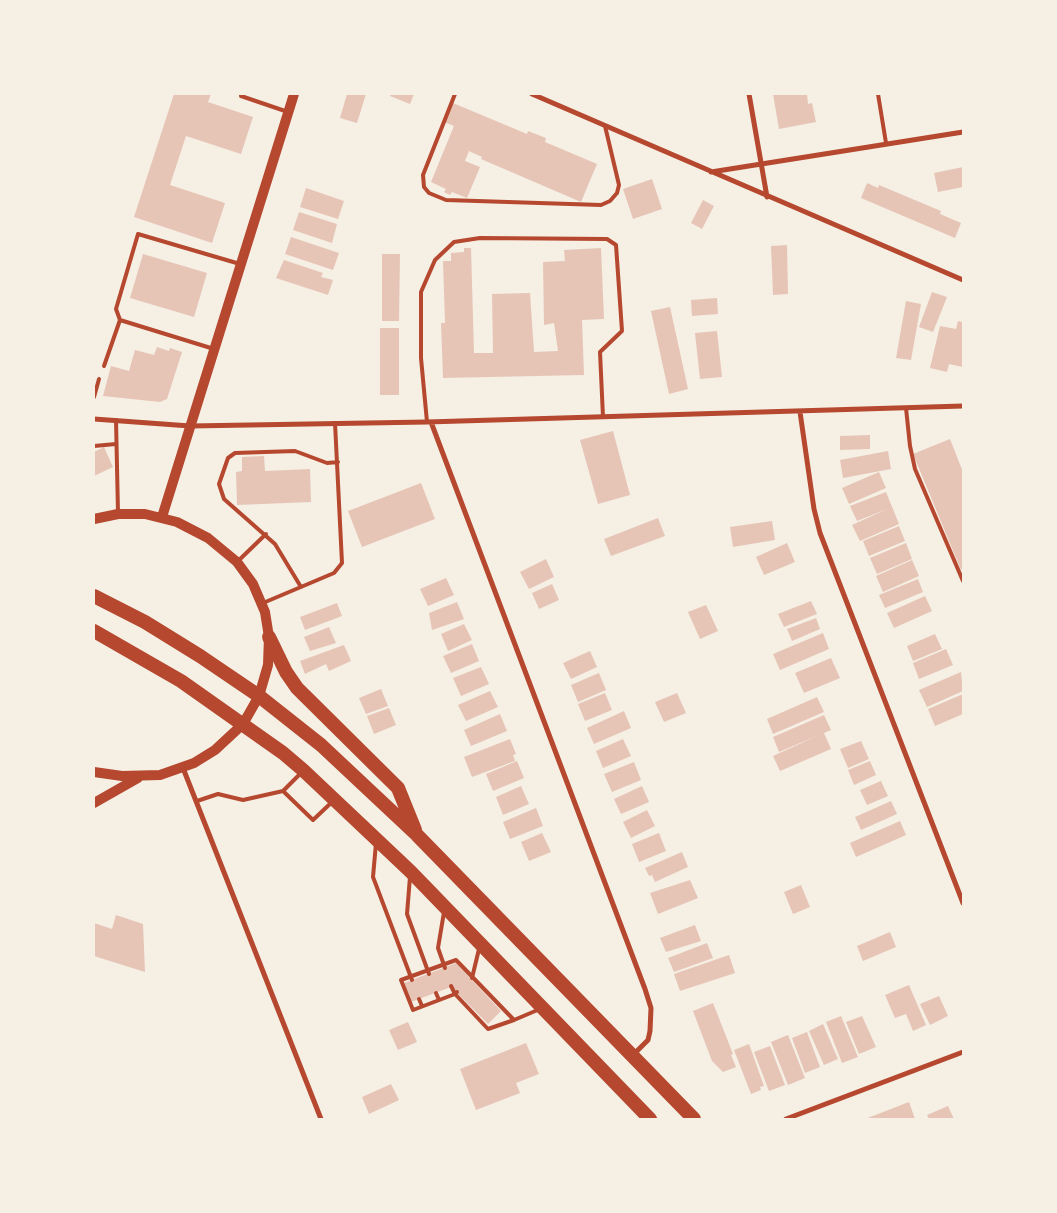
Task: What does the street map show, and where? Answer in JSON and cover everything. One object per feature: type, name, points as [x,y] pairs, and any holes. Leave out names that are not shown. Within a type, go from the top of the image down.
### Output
[{"type":"highway","points":[[94,596],[173,638],[259,696],[321,745],[417,835],[694,1119]]},
{"type":"highway","points":[[94,631],[166,671],[243,724],[304,770],[411,872],[650,1119]]},
{"type":"highway","points":[[269,636],[286,672],[297,688],[326,719],[398,788],[417,835]]},
{"type":"main road","points":[[162,518],[294,94]]},
{"type":"main road","points":[[94,518],[138,513],[186,526],[208,538],[237,562],[253,584],[262,603],[269,636],[268,665],[259,696],[243,724],[215,750],[183,768],[160,774],[140,777],[112,776],[94,772]]},
{"type":"main road","points":[[94,803],[140,777]]},
{"type":"street","points":[[532,94],[766,197],[963,280]]},
{"type":"street","points":[[749,94],[766,197]]},
{"type":"street","points":[[710,172],[963,132]]},
{"type":"street","points":[[94,419],[190,426],[429,422],[963,406]]},
{"type":"street","points":[[800,412],[814,509],[820,533],[963,903]]},
{"type":"street","points":[[429,422],[645,989],[650,1008],[650,1031],[648,1040],[632,1056]]},
{"type":"street","points":[[183,768],[321,1119]]},
{"type":"street","points":[[786,1119],[963,1052]]},
{"type":"lane","points":[[241,94],[241,96],[288,112]]},
{"type":"lane","points":[[455,94],[423,175],[424,187],[429,192],[446,200],[601,205],[617,193],[619,185],[605,126]]},
{"type":"lane","points":[[878,94],[886,144]]},
{"type":"lane","points":[[104,366],[120,320],[116,309],[138,234],[240,264]]},
{"type":"lane","points":[[429,422],[421,358],[421,292],[435,260],[454,242],[480,238],[607,239],[616,245],[622,332],[600,352],[602,416]]},
{"type":"lane","points":[[120,320],[214,349]]},
{"type":"lane","points":[[94,397],[99,380]]},
{"type":"lane","points":[[906,408],[910,446],[915,469],[963,581]]},
{"type":"lane","points":[[116,420],[118,514]]},
{"type":"lane","points":[[262,603],[334,573],[342,563],[335,423]]},
{"type":"lane","points":[[94,446],[116,444]]},
{"type":"lane","points":[[301,587],[275,544],[266,534],[224,499],[219,484],[228,458],[235,453],[295,451],[327,463],[338,462]]},
{"type":"lane","points":[[237,562],[266,534]]},
{"type":"lane","points":[[197,801],[218,794],[242,800],[283,791],[304,770]]},
{"type":"lane","points":[[283,791],[313,820],[335,799]]},
{"type":"lane","points":[[376,839],[373,877],[412,978]]},
{"type":"lane","points":[[411,872],[407,914],[428,972]]},
{"type":"lane","points":[[444,966],[438,948],[445,907]]},
{"type":"lane","points":[[472,978],[480,944]]},
{"type":"lane","points":[[456,993],[412,1010],[401,980],[412,978],[456,960],[514,1020]]},
{"type":"lane","points":[[452,986],[488,1029],[542,1008]]},
{"type":"lane","points":[[436,993],[438,1000]]},
{"type":"lane","points":[[419,999],[422,1006]]},
{"type":"building","points":[[174,94],[211,94],[208,102],[253,117],[241,154],[186,136],[170,185],[225,203],[212,243],[134,217]]},
{"type":"building","points":[[347,94],[366,94],[357,123],[340,118]]},
{"type":"building","points":[[391,94],[414,94],[410,104],[390,96]]},
{"type":"building","points":[[773,94],[807,94],[808,104],[812,103],[816,122],[779,129]]},
{"type":"building","points":[[453,103],[527,134],[528,131],[546,138],[545,142],[597,164],[581,202],[481,159],[482,157],[469,151],[465,161],[480,167],[467,198],[452,192],[450,195],[444,192],[446,189],[431,182],[454,126],[444,122]]},
{"type":"building","points":[[963,167],[963,187],[938,192],[934,173]]},
{"type":"building","points":[[652,179],[662,209],[633,219],[623,189]]},
{"type":"building","points":[[867,183],[878,188],[879,185],[941,211],[940,214],[961,223],[955,238],[861,198]]},
{"type":"building","points":[[306,188],[344,201],[338,219],[300,207]]},
{"type":"building","points":[[703,200],[714,206],[702,229],[691,223]]},
{"type":"building","points":[[299,212],[337,224],[332,243],[293,230]]},
{"type":"building","points":[[291,237],[339,253],[333,270],[285,254]]},
{"type":"building","points":[[787,245],[788,294],[773,295],[771,246]]},
{"type":"building","points":[[464,248],[471,248],[474,353],[493,353],[492,294],[530,293],[534,352],[558,351],[554,323],[544,325],[543,262],[565,261],[564,250],[601,248],[604,319],[582,320],[584,375],[443,378],[441,323],[445,323],[443,261],[451,261],[451,253],[464,252]]},
{"type":"building","points":[[143,254],[207,273],[194,317],[130,298]]},
{"type":"building","points":[[382,254],[400,254],[399,321],[382,321]]},
{"type":"building","points":[[284,260],[323,273],[321,277],[333,280],[328,295],[276,278]]},
{"type":"building","points":[[932,292],[947,297],[933,332],[919,327]]},
{"type":"building","points":[[717,298],[718,314],[692,316],[691,300]]},
{"type":"building","points":[[906,301],[921,304],[911,360],[896,358]]},
{"type":"building","points":[[670,307],[688,389],[669,394],[651,311]]},
{"type":"building","points":[[958,321],[963,322],[963,367],[949,364],[947,372],[930,368],[940,326],[956,329]]},
{"type":"building","points":[[380,328],[399,328],[399,395],[380,395]]},
{"type":"building","points":[[717,331],[722,377],[700,379],[695,333]]},
{"type":"building","points":[[157,347],[169,351],[170,348],[182,352],[167,399],[160,402],[103,396],[111,366],[129,371],[135,350],[154,355]]},
{"type":"building","points":[[613,431],[630,495],[598,504],[580,440]]},
{"type":"building","points":[[870,435],[870,449],[840,450],[840,436]]},
{"type":"building","points":[[950,439],[963,472],[963,569],[961,570],[913,454]]},
{"type":"building","points":[[104,447],[113,467],[94,476],[94,452]]},
{"type":"building","points":[[888,451],[891,469],[843,478],[840,460]]},
{"type":"building","points":[[264,456],[265,471],[310,469],[311,502],[237,505],[236,472],[242,471],[242,457]]},
{"type":"building","points":[[879,472],[886,488],[849,504],[842,488]]},
{"type":"building","points":[[421,483],[435,519],[362,547],[348,511]]},
{"type":"building","points":[[886,492],[899,524],[860,541],[852,525],[887,509],[857,521],[850,506]]},
{"type":"building","points":[[658,518],[665,536],[611,556],[604,539]]},
{"type":"building","points":[[772,521],[775,540],[733,547],[730,527]]},
{"type":"building","points":[[899,526],[905,541],[869,556],[863,541]]},
{"type":"building","points":[[787,543],[795,562],[764,575],[756,557]]},
{"type":"building","points":[[906,543],[912,559],[877,574],[870,558]]},
{"type":"building","points":[[546,559],[554,577],[529,589],[520,572]]},
{"type":"building","points":[[912,560],[919,576],[883,592],[876,576]]},
{"type":"building","points":[[446,578],[454,595],[428,606],[420,589]]},
{"type":"building","points":[[918,579],[923,592],[885,608],[879,595]]},
{"type":"building","points":[[552,584],[559,600],[539,609],[532,593]]},
{"type":"building","points":[[925,596],[932,611],[894,628],[887,613]]},
{"type":"building","points":[[811,601],[817,614],[784,627],[778,614]]},
{"type":"building","points":[[457,602],[464,619],[432,630],[429,613]]},
{"type":"building","points":[[337,603],[342,616],[305,630],[300,617]]},
{"type":"building","points":[[706,605],[718,631],[700,639],[688,612]]},
{"type":"building","points":[[816,618],[820,629],[792,641],[787,629]]},
{"type":"building","points":[[464,624],[472,640],[448,651],[441,634]]},
{"type":"building","points":[[329,627],[336,643],[310,651],[304,637]]},
{"type":"building","points":[[823,633],[829,649],[780,670],[773,654]]},
{"type":"building","points":[[935,634],[942,649],[913,661],[907,646]]},
{"type":"building","points":[[472,644],[479,661],[451,673],[443,656]]},
{"type":"building","points":[[344,645],[351,661],[329,671],[326,664],[305,674],[300,661]]},
{"type":"building","points":[[946,649],[953,665],[919,679],[913,663]]},
{"type":"building","points":[[590,651],[597,667],[571,679],[563,663]]},
{"type":"building","points":[[831,658],[840,678],[804,693],[795,673]]},
{"type":"building","points":[[481,667],[489,684],[461,696],[453,678]]},
{"type":"building","points":[[961,672],[963,691],[927,707],[919,690]]},
{"type":"building","points":[[599,673],[606,690],[578,702],[571,685]]},
{"type":"building","points":[[381,689],[388,706],[366,714],[359,698]]},
{"type":"building","points":[[490,691],[498,707],[466,721],[458,705]]},
{"type":"building","points":[[605,693],[612,710],[585,721],[578,704]]},
{"type":"building","points":[[677,693],[686,713],[664,722],[655,702]]},
{"type":"building","points":[[963,694],[963,714],[935,726],[928,709]]},
{"type":"building","points":[[817,697],[824,712],[773,734],[767,719]]},
{"type":"building","points":[[389,708],[396,725],[374,734],[367,716]]},
{"type":"building","points":[[624,711],[631,728],[594,744],[587,728]]},
{"type":"building","points":[[500,714],[507,731],[471,746],[464,730]]},
{"type":"building","points":[[824,715],[831,730],[824,733],[831,749],[780,771],[773,756],[819,735],[779,752],[773,737]]},
{"type":"building","points":[[510,739],[516,754],[513,755],[515,761],[472,777],[464,757]]},
{"type":"building","points":[[623,739],[631,756],[603,768],[596,751]]},
{"type":"building","points":[[861,741],[869,759],[848,768],[840,749]]},
{"type":"building","points":[[517,761],[524,778],[493,791],[486,774]]},
{"type":"building","points":[[870,761],[876,775],[854,785],[848,770]]},
{"type":"building","points":[[634,762],[641,780],[612,792],[604,774]]},
{"type":"building","points":[[881,781],[888,796],[867,805],[860,790]]},
{"type":"building","points":[[521,786],[529,804],[503,815],[496,797]]},
{"type":"building","points":[[642,786],[649,802],[621,814],[614,799]]},
{"type":"building","points":[[891,801],[897,814],[861,830],[855,817]]},
{"type":"building","points":[[536,808],[543,826],[510,839],[503,822]]},
{"type":"building","points":[[647,810],[655,826],[631,838],[623,822]]},
{"type":"building","points":[[900,821],[906,835],[856,857],[850,843]]},
{"type":"building","points":[[542,833],[551,852],[529,861],[521,842]]},
{"type":"building","points":[[659,833],[666,851],[639,862],[632,844]]},
{"type":"building","points":[[682,852],[688,867],[655,882],[652,875],[649,876],[645,868]]},
{"type":"building","points":[[690,880],[698,898],[658,914],[650,893]]},
{"type":"building","points":[[801,885],[810,907],[793,914],[784,892]]},
{"type":"building","points":[[116,915],[143,924],[145,972],[94,956],[94,923],[112,929]]},
{"type":"building","points":[[695,925],[701,941],[666,952],[660,938]]},
{"type":"building","points":[[890,932],[896,947],[863,961],[857,946]]},
{"type":"building","points":[[707,943],[713,958],[674,972],[668,958]]},
{"type":"building","points":[[729,955],[735,973],[680,991],[674,974]]},
{"type":"building","points":[[456,963],[501,1011],[488,1024],[451,987],[411,1002],[404,983]]},
{"type":"building","points":[[909,985],[926,1025],[913,1031],[906,1014],[895,1018],[885,995]]},
{"type":"building","points":[[939,996],[948,1016],[930,1025],[920,1004]]},
{"type":"building","points":[[713,1003],[733,1054],[731,1055],[736,1067],[723,1072],[712,1061],[693,1011]]},
{"type":"building","points":[[841,1016],[858,1057],[842,1063],[826,1022]]},
{"type":"building","points":[[862,1016],[876,1047],[859,1054],[846,1022]]},
{"type":"building","points":[[408,1022],[417,1042],[398,1050],[389,1030]]},
{"type":"building","points":[[823,1024],[838,1059],[824,1065],[809,1031]]},
{"type":"building","points":[[807,1032],[820,1067],[805,1073],[792,1038]]},
{"type":"building","points":[[788,1035],[805,1078],[788,1085],[771,1042]]},
{"type":"building","points":[[526,1043],[539,1074],[516,1083],[520,1093],[476,1110],[460,1069]]},
{"type":"building","points":[[749,1044],[764,1086],[760,1087],[761,1090],[751,1094],[734,1050]]},
{"type":"building","points":[[770,1046],[785,1085],[769,1091],[754,1052]]},
{"type":"building","points":[[391,1084],[399,1100],[369,1114],[362,1097]]},
{"type":"building","points":[[909,1102],[915,1119],[865,1119]]},
{"type":"building","points":[[948,1106],[954,1119],[929,1119],[927,1115]]}]
